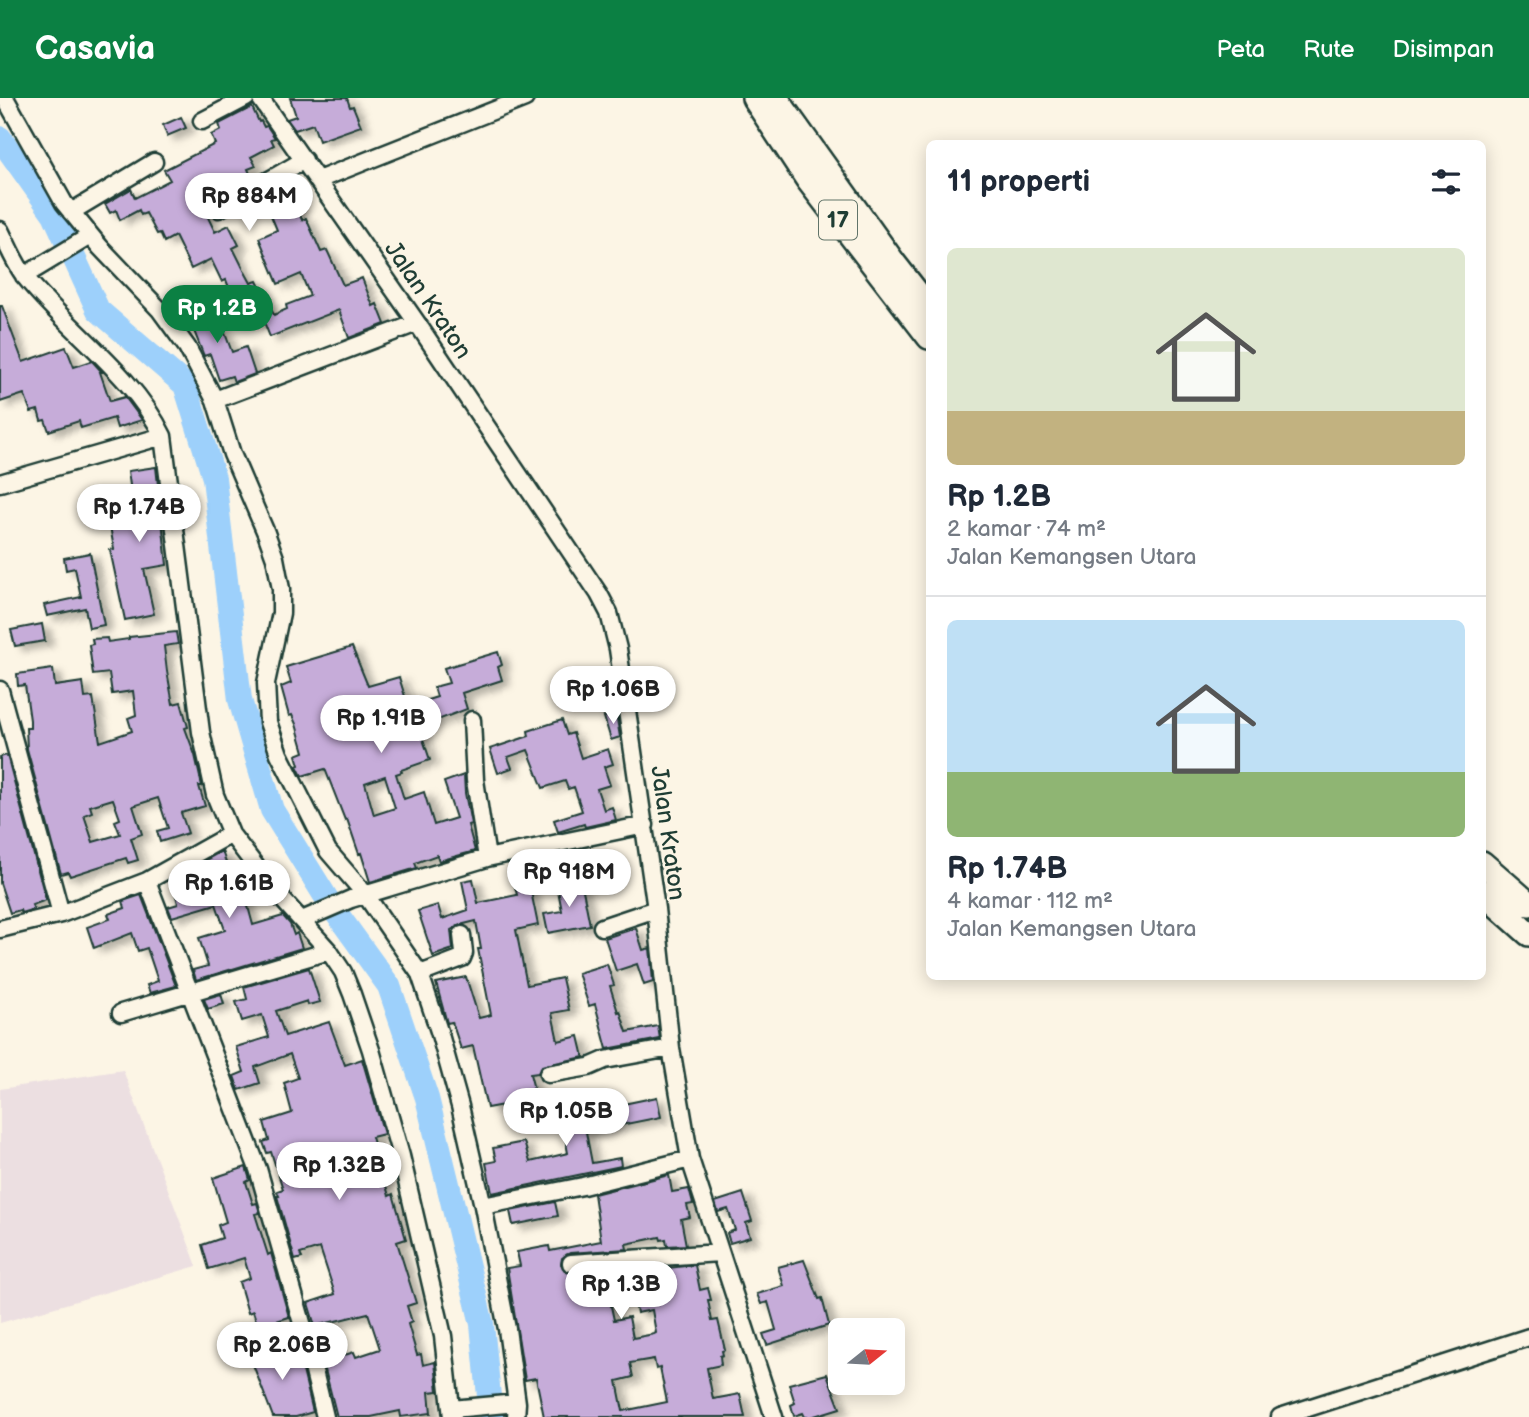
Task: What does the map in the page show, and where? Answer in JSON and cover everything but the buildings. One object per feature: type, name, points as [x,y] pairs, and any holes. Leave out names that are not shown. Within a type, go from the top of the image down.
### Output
[{"type":"highway","name":"17","points":[[754,98],[808,180],[926,333]]},
{"type":"highway","name":"17","points":[[776,98],[926,304]]},
{"type":"highway","points":[[1486,866],[1529,904]]},
{"type":"highway","points":[[1486,896],[1529,934]]},
{"type":"street","points":[[0,230],[30,272],[125,381],[163,436],[201,732],[210,780],[231,834],[273,889],[307,917],[347,982],[371,1050],[401,1156],[443,1336],[456,1411],[513,1408],[507,1329],[483,1206],[460,1105],[420,974],[358,897],[328,851],[279,754],[268,722],[265,695],[281,612],[279,576],[275,558],[233,454],[215,400],[177,332],[85,239],[5,98]]},
{"type":"street","points":[[202,121],[246,98]]},
{"type":"street","name":"Jalan Kraton","points":[[260,98],[418,323],[609,613],[618,649],[645,825],[671,1048],[690,1159],[774,1417]]},
{"type":"street","points":[[318,180],[525,98]]},
{"type":"street","points":[[219,209],[304,160]]},
{"type":"street","points":[[71,212],[154,162]]},
{"type":"street","points":[[30,272],[85,239]]},
{"type":"street","points":[[215,400],[418,323]]},
{"type":"street","points":[[0,483],[163,436]]},
{"type":"street","points":[[0,690],[61,914]]},
{"type":"street","points":[[472,720],[475,780],[487,858]]},
{"type":"street","points":[[307,917],[358,897],[487,858],[645,825]]},
{"type":"street","points":[[0,929],[61,914],[147,881],[231,834]]},
{"type":"street","points":[[147,881],[258,1168],[304,1330],[325,1417]]},
{"type":"street","points":[[602,927],[656,909]]},
{"type":"street","points":[[420,974],[462,958],[462,934]]},
{"type":"street","points":[[121,1013],[330,951]]},
{"type":"street","points":[[548,1074],[671,1048]]},
{"type":"street","points":[[483,1206],[583,1186],[690,1159]]},
{"type":"street","points":[[571,1263],[719,1253]]},
{"type":"street","points":[[1280,1417],[1529,1337]]},
{"type":"shaded area","points":[[123,1070],[197,1266],[0,1323],[0,1089]]},
{"type":"waterway","points":[[0,138],[54,214],[98,310],[185,385],[214,478],[240,700],[272,810],[332,907],[389,986],[427,1098],[482,1324],[491,1417]]}]
